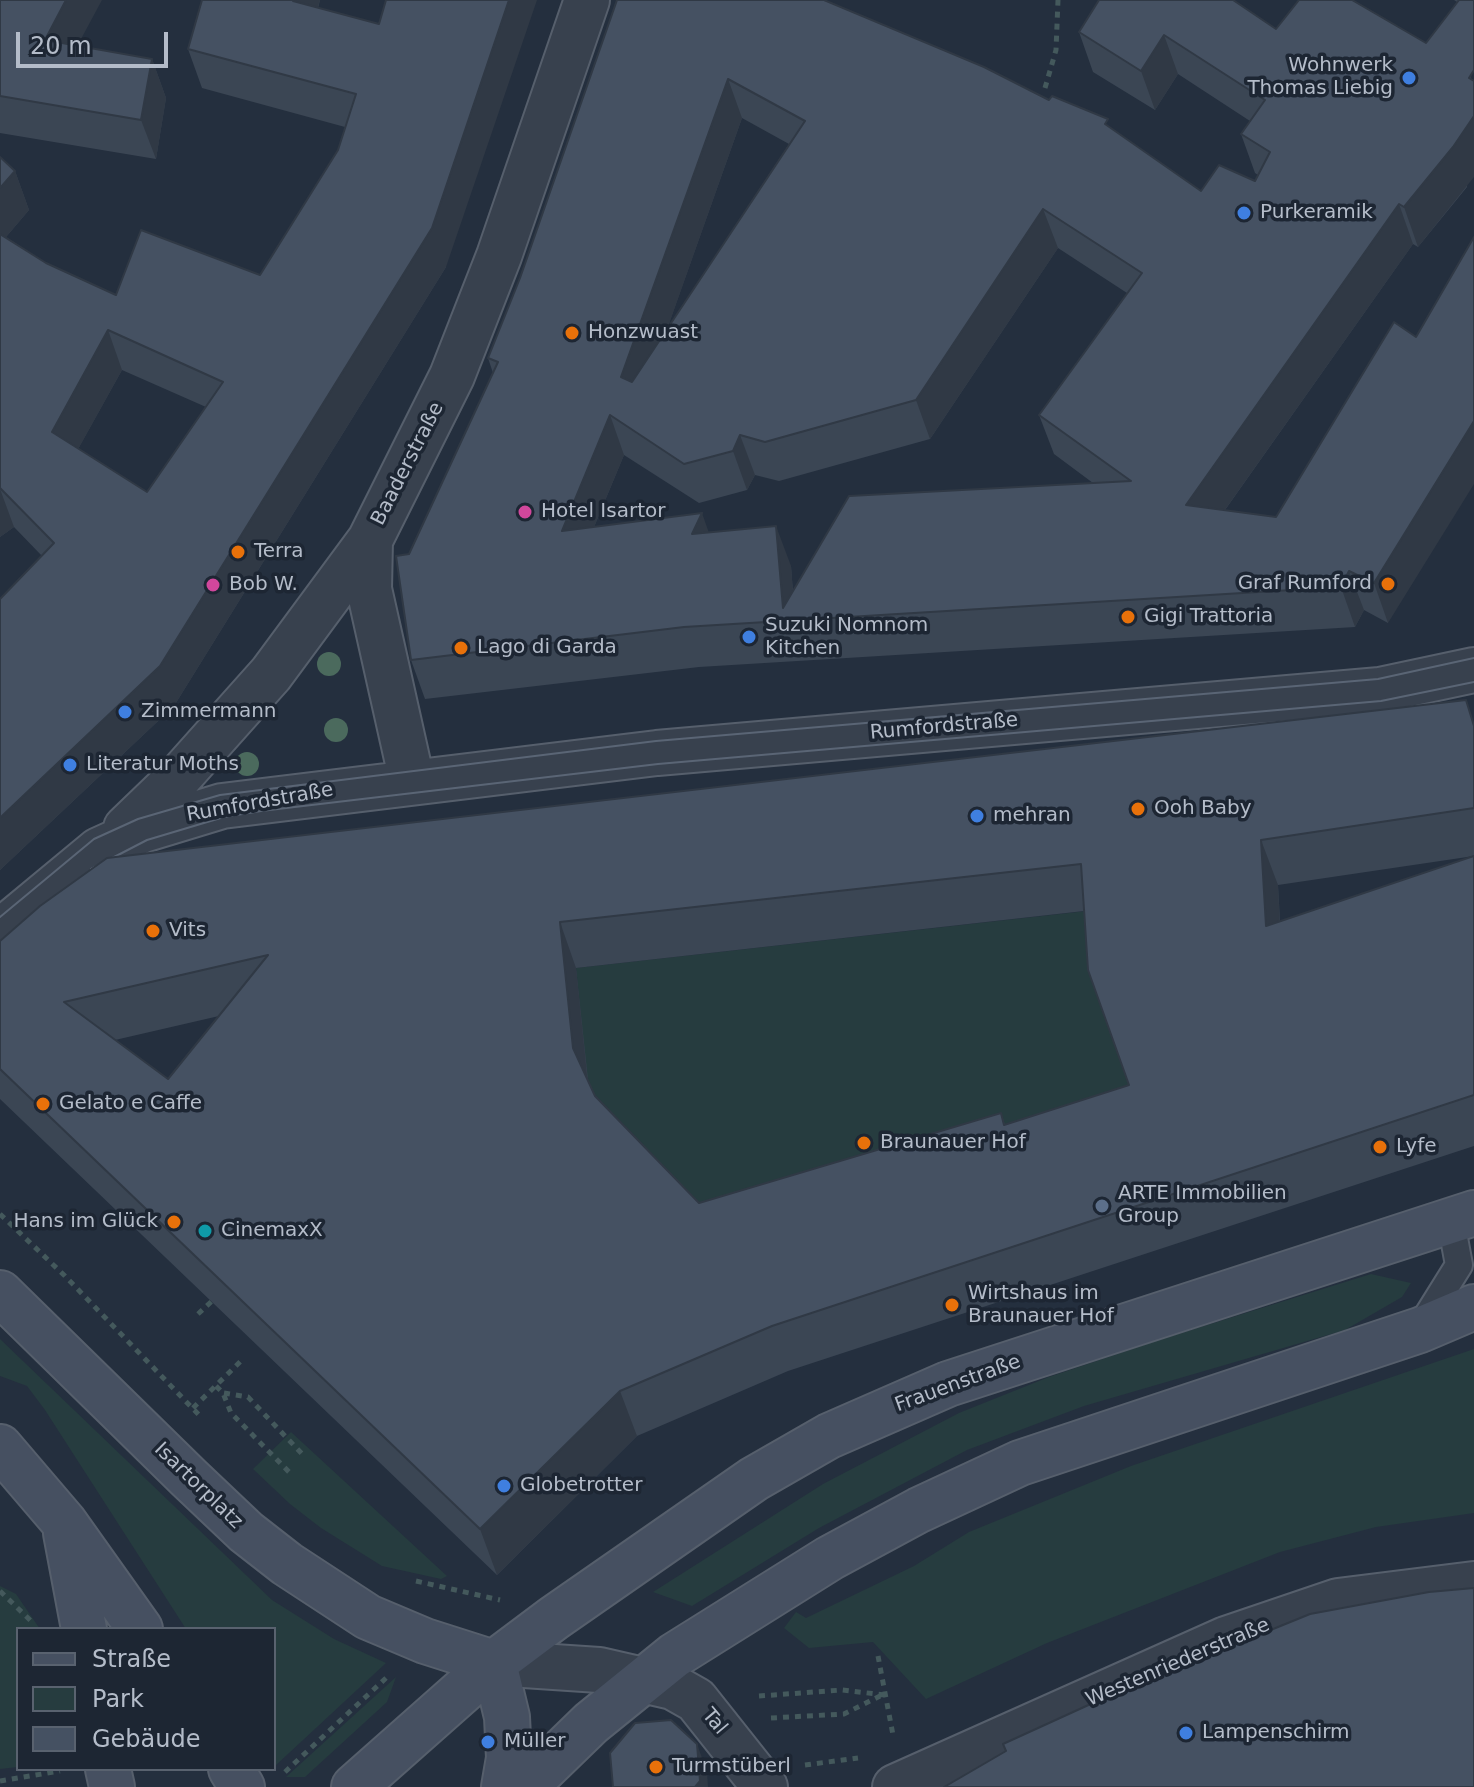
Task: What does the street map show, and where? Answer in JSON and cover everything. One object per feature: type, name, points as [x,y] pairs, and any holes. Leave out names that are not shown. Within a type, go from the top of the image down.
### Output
[{"type":"main road","name":"Frauenstraße","points":[[494,1663],[754,1479],[829,1436],[948,1384],[1462,1217]]},
{"type":"main road","name":"Isartorplatz","points":[[0,1293],[246,1532],[287,1564],[368,1617],[425,1641],[494,1663]]},
{"type":"main road","points":[[525,1787],[591,1723],[675,1655],[830,1558],[919,1510],[1020,1463],[1420,1330],[1474,1307]]},
{"type":"main road","points":[[0,1447],[64,1522],[139,1627]]},
{"type":"main road","points":[[64,1522],[84,1627]]},
{"type":"main road","points":[[354,1787],[494,1663],[507,1717],[509,1758],[504,1787]]},
{"type":"main road","points":[[236,1771],[261,1782]]},
{"type":"street","name":"Baaderstraße","points":[[99,850],[138,819],[271,674],[370,540],[452,376],[499,256],[587,0]]},
{"type":"street","points":[[370,540],[369,589],[412,781]]},
{"type":"street","name":"Rumfordstraße","points":[[0,932],[99,850],[143,830],[222,806],[412,781],[702,749],[1380,690],[1474,670]]},
{"type":"street","name":"Westenriederstraße","points":[[899,1774],[1226,1639],[1338,1601],[1474,1584]]},
{"type":"street","name":"Isartorplatz","points":[[494,1663],[599,1670],[647,1678]]},
{"type":"street","name":"Tal","points":[[647,1678],[696,1700],[779,1777]]},
{"type":"lane","points":[[1420,1330],[1459,1265],[1462,1217]]},
{"type":"path","points":[[1045,88],[1056,50],[1058,0]]},
{"type":"path","points":[[0,1214],[202,1419]]},
{"type":"path","points":[[198,1314],[212,1301]]},
{"type":"path","points":[[193,1408],[244,1358]]},
{"type":"path","points":[[216,1386],[223,1393],[231,1413],[289,1472]]},
{"type":"path","points":[[223,1393],[248,1397],[305,1457]]},
{"type":"path","points":[[276,1769],[425,1641],[454,1621],[496,1599],[404,1578]]},
{"type":"path","points":[[0,1591],[26,1612],[35,1627]]},
{"type":"path","points":[[779,1777],[899,1774],[878,1656]]},
{"type":"path","points":[[759,1696],[842,1690],[883,1695]]},
{"type":"path","points":[[761,1719],[844,1714],[883,1695]]},
{"type":"path","points":[[0,1781],[60,1771]]},
{"type":"green space","points":[[1096,910],[1146,1130],[716,1249],[589,1094],[576,968]]},
{"type":"green space","points":[[1371,1274],[1411,1283],[1402,1297],[1345,1330],[1084,1406],[967,1450],[819,1528],[692,1606],[653,1592],[823,1484],[959,1413],[1049,1377]]},
{"type":"green space","points":[[0,1339],[272,1600],[334,1639],[386,1663],[276,1765],[276,1627],[185,1627],[45,1410],[27,1386],[0,1376]]},
{"type":"green space","points":[[1474,1349],[1474,1513],[1376,1527],[1280,1552],[1047,1643],[926,1699],[873,1642],[809,1648],[784,1628],[796,1612],[806,1618],[914,1566],[969,1532],[1131,1466]]},
{"type":"green space","points":[[291,1432],[447,1576],[441,1579],[382,1566],[321,1528],[290,1504],[253,1469]]},
{"type":"green space","points":[[0,1586],[16,1594],[39,1627],[16,1627],[16,1767],[0,1769]]},
{"type":"green space","points":[[396,1677],[387,1702],[305,1777],[286,1777]]},
{"type":"building","points":[[0,0],[66,0],[45,40],[152,59],[141,120],[0,96]]},
{"type":"building","points":[[202,0],[293,0],[379,24],[386,0],[509,0],[432,228],[160,666],[0,818],[0,599],[54,543],[0,488],[0,234],[46,263],[116,295],[141,230],[260,275],[338,150],[356,94],[188,49]],"holes":[[[108,330],[223,382],[147,492],[52,432]]]},
{"type":"building","points":[[617,0],[824,0],[984,67],[1049,100],[1052,96],[1108,119],[1105,124],[1201,191],[1219,165],[1255,181],[1270,152],[1241,134],[1265,100],[1164,35],[1141,71],[1079,32],[1099,0],[1233,0],[1276,29],[1299,0],[1352,0],[1426,43],[1459,0],[1474,0],[1474,70],[1469,78],[1474,81],[1474,116],[1404,207],[1399,204],[1186,505],[1276,517],[1394,322],[1416,337],[1474,237],[1474,421],[1374,583],[1349,571],[1341,587],[684,627],[411,660],[396,556],[409,554],[498,362],[488,358],[520,278]],"holes":[[[728,79],[805,121],[632,382],[621,377]],[[1043,209],[1142,273],[1039,415],[1131,481],[849,496],[783,608],[776,526],[692,534],[702,513],[562,531],[610,415],[684,464],[733,451],[740,435],[765,442],[916,400]]]},
{"type":"building","points":[[0,157],[15,171],[0,188]]},
{"type":"building","points":[[1466,700],[1474,726],[1474,808],[1261,840],[1266,926],[1474,856],[1474,1095],[772,1326],[620,1391],[480,1529],[0,1069],[0,941],[40,906],[107,858]],"holes":[[[1081,864],[1088,970],[1129,1085],[1004,1125],[1001,1113],[699,1203],[595,1096],[573,1048],[560,922]],[[268,955],[168,1079],[64,1002]]]},
{"type":"building","points":[[1474,1588],[1474,1787],[944,1787],[1006,1751],[1003,1744],[1106,1697],[1310,1614],[1429,1592]]},
{"type":"building","points":[[671,1720],[697,1744],[700,1781],[695,1787],[613,1787],[610,1753],[635,1723]]},
{"type":"tram line","points":[[0,917],[94,839],[138,819],[220,795],[656,741],[1378,679],[1474,658]]},
{"type":"tram line","points":[[91,869],[147,840],[224,817],[261,811],[658,764],[1381,701],[1474,682]]},
{"type":"place","name":"Wohnwerk Thomas Liebig","points":[[1409,78]]},
{"type":"place","name":"Purkeramik","points":[[1244,213]]},
{"type":"place","name":"Honzwuast","points":[[572,333]]},
{"type":"place","name":"Hotel Isartor","points":[[525,512]]},
{"type":"place","name":"Terra","points":[[238,552]]},
{"type":"place","name":"Graf Rumford","points":[[1388,584]]},
{"type":"place","name":"Bob W.","points":[[213,585]]},
{"type":"place","name":"Gigi Trattoria","points":[[1128,617]]},
{"type":"place","name":"Suzuki Nomnom Kitchen","points":[[749,637]]},
{"type":"place","name":"Lago di Garda","points":[[461,648]]},
{"type":"place","name":"Zimmermann","points":[[125,712]]},
{"type":"place","name":"Literatur Moths","points":[[70,765]]},
{"type":"place","name":"Ooh Baby","points":[[1138,809]]},
{"type":"place","name":"mehran","points":[[977,816]]},
{"type":"place","name":"Vits","points":[[153,931]]},
{"type":"place","name":"Gelato e Caffe","points":[[43,1104]]},
{"type":"place","name":"Braunauer Hof","points":[[864,1143]]},
{"type":"place","name":"Lyfe","points":[[1380,1147]]},
{"type":"place","name":"ARTE Immobilien Group","points":[[1102,1206]]},
{"type":"place","name":"Hans im Glück","points":[[174,1222]]},
{"type":"place","name":"CinemaxX","points":[[205,1231]]},
{"type":"place","name":"Wirtshaus im Braunauer Hof","points":[[952,1305]]},
{"type":"place","name":"Globetrotter","points":[[504,1486]]},
{"type":"place","name":"Lampenschirm","points":[[1186,1733]]},
{"type":"place","name":"Müller","points":[[488,1742]]},
{"type":"place","name":"Turmstüberl","points":[[656,1767]]}]
